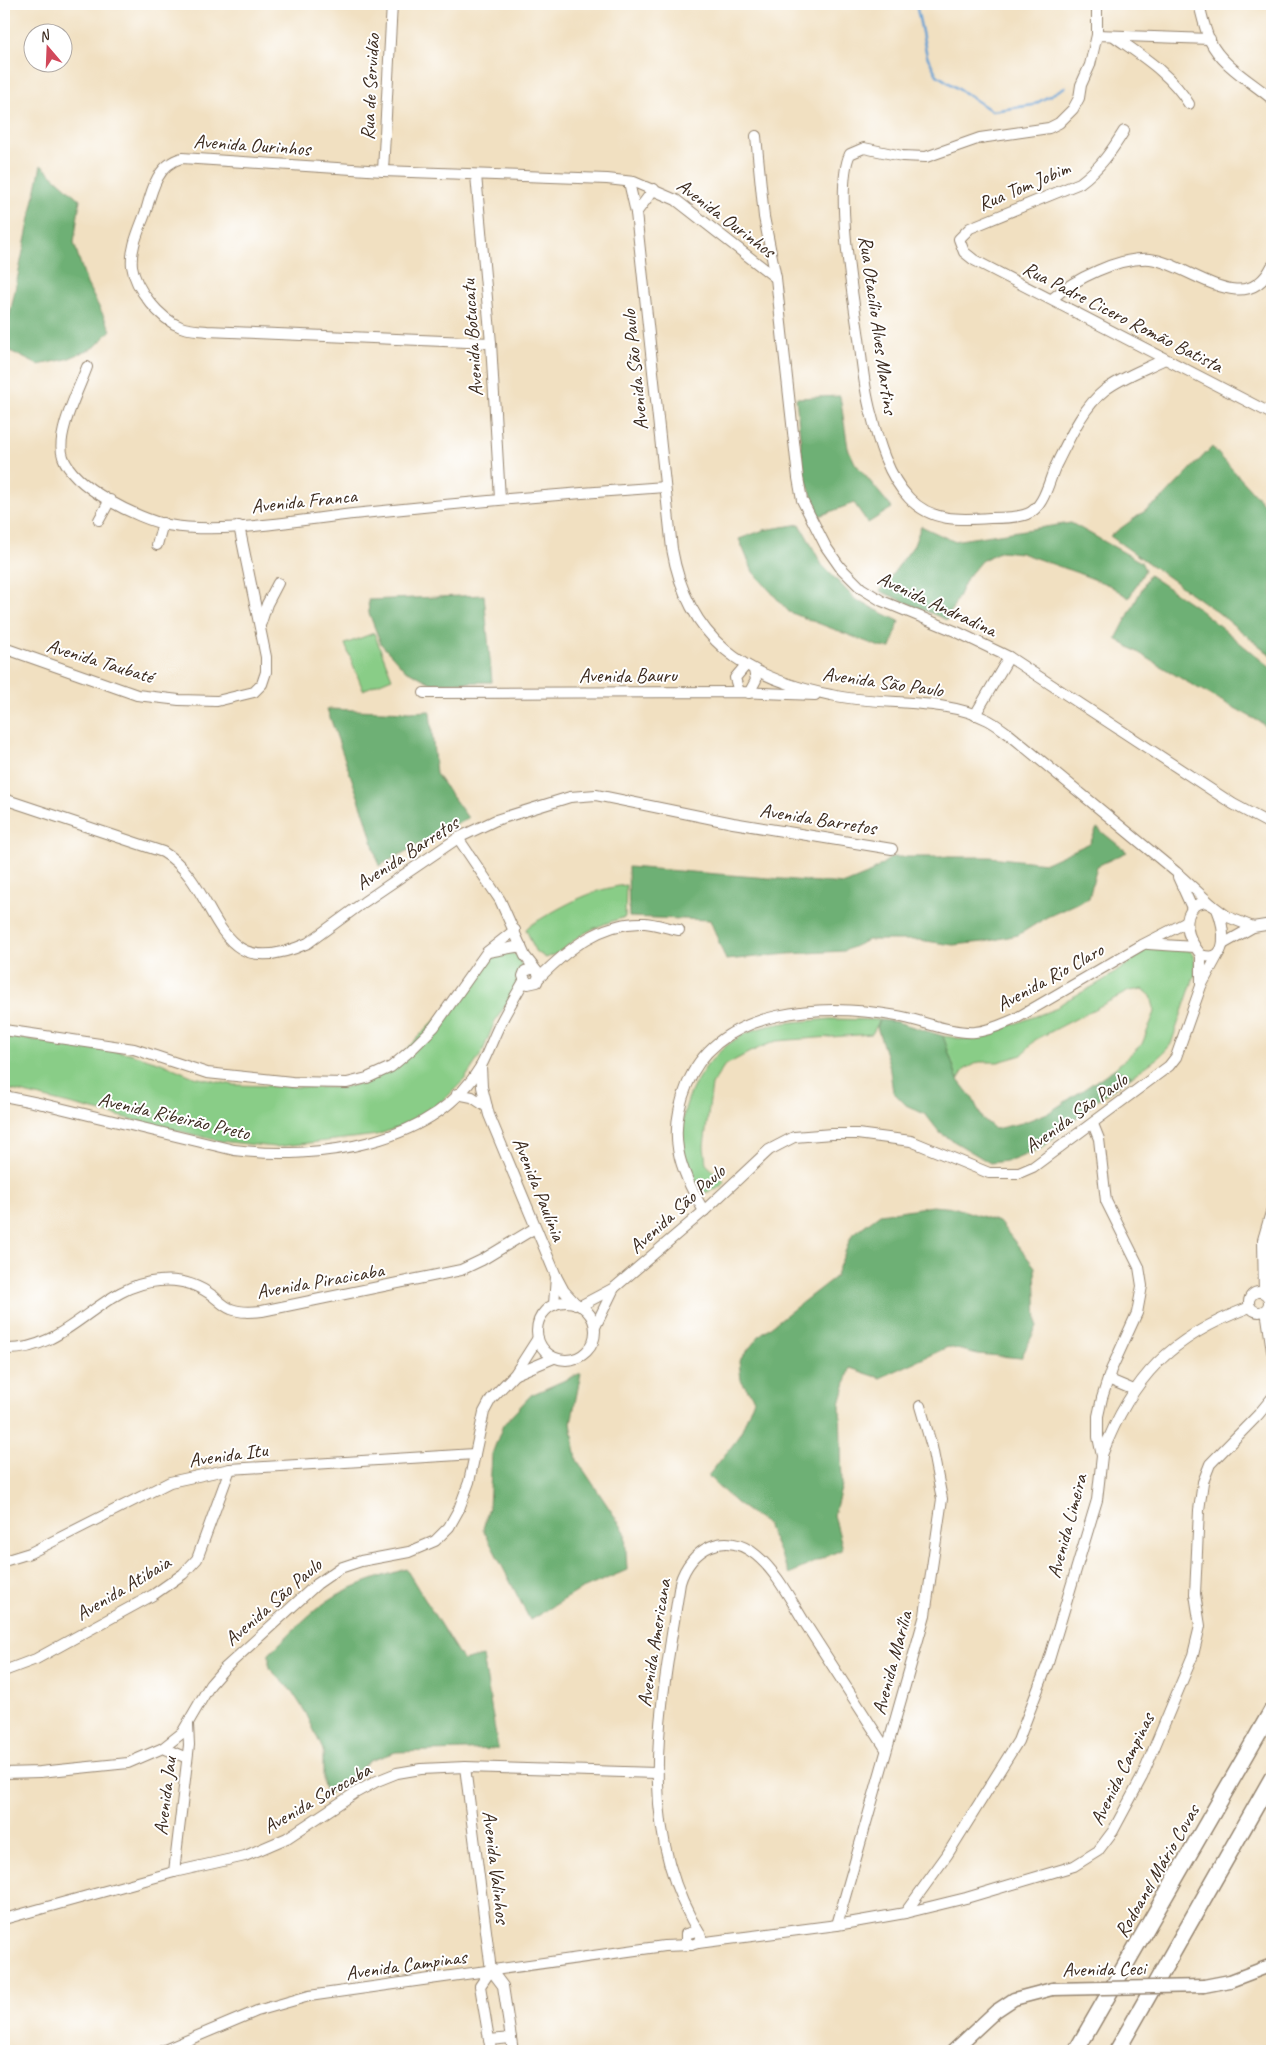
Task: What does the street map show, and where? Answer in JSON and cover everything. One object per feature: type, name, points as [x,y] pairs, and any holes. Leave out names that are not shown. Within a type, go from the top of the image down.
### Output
[{"type":"highway","name":"Rodoanel Mário Covas","points":[[1076,2051],[1272,1710]]},
{"type":"highway","points":[[1117,2051],[1272,1778]]},
{"type":"main road","name":"Avenida Ceci","points":[[953,2051],[996,2011],[1014,1999],[1052,1989],[1204,1986],[1230,1981],[1272,1965]]},
{"type":"street","name":"Rua de Servidão","points":[[383,171],[392,4]]},
{"type":"street","name":"Rua Otacílio Alves Martins","points":[[1097,4],[1098,36],[1090,65],[1081,84],[1079,98],[1068,116],[1049,128],[980,138],[926,157],[909,157],[864,148],[850,154],[845,169],[845,207],[850,275],[866,396],[888,464],[898,484],[909,498],[937,516],[953,520],[1005,518],[1030,513],[1039,504],[1056,464],[1081,420],[1104,391],[1165,359]]},
{"type":"street","points":[[1199,4],[1210,40],[1228,63],[1272,99]]},
{"type":"street","points":[[1098,36],[1210,40]]},
{"type":"street","points":[[1114,36],[1156,66],[1182,92],[1189,104]]},
{"type":"street","name":"Rua Tom Jobim","points":[[961,247],[959,239],[970,228],[1080,182],[1101,165],[1124,131]]},
{"type":"street","name":"Avenida Andradina","points":[[756,136],[764,217],[776,278],[802,500],[826,547],[840,567],[861,588],[882,601],[957,632],[1009,657],[1233,804],[1272,825]]},
{"type":"street","name":"Avenida Ourinhos","points":[[491,343],[188,329],[179,326],[166,318],[152,304],[140,286],[132,266],[133,251],[154,186],[165,167],[173,160],[182,158],[383,171],[629,182],[654,189],[676,200],[776,278]]},
{"type":"street","name":"Avenida Botucatu","points":[[476,174],[491,343],[500,499]]},
{"type":"street","name":"Avenida São Paulo","points":[[629,182],[636,213],[674,562],[687,602],[697,620],[714,639],[750,668],[769,677],[831,696],[952,708],[989,720],[1010,735],[1176,872],[1215,907]]},
{"type":"street","points":[[636,213],[654,189]]},
{"type":"street","name":"Rua Padre Cicero Romão Batista","points":[[961,247],[974,260],[1272,414]]},
{"type":"street","points":[[1052,299],[1074,281],[1135,259],[1168,264],[1222,288],[1235,290],[1260,283],[1272,266]]},
{"type":"street","name":"Avenida Franca","points":[[87,367],[64,430],[60,447],[67,464],[77,477],[110,500],[146,518],[163,523],[199,528],[239,526],[500,499],[665,487]]},
{"type":"street","points":[[99,520],[110,500]]},
{"type":"street","points":[[157,545],[163,523]]},
{"type":"street","name":"Avenida Taubaté","points":[[4,648],[137,694],[179,700],[217,701],[254,692],[262,684],[266,672],[266,657],[239,526]]},
{"type":"street","points":[[260,625],[267,604],[278,582]]},
{"type":"street","points":[[975,715],[1009,657]]},
{"type":"street","points":[[750,668],[756,680],[744,693],[735,678],[741,669],[750,668]]},
{"type":"street","name":"Avenida Bauru","points":[[424,693],[744,693],[831,696]]},
{"type":"street","name":"Avenida Barretos","points":[[4,799],[163,852],[177,860],[187,871],[225,935],[242,950],[262,955],[288,952],[308,944],[372,896],[458,838],[511,815],[570,797],[596,794],[733,822],[892,849]]},
{"type":"street","points":[[458,838],[500,900],[521,946],[532,976]]},
{"type":"street","name":"Avenida São Paulo","points":[[1176,872],[1192,908]]},
{"type":"street","points":[[1253,927],[1228,917],[1205,902],[1192,908],[1187,922],[1188,934],[1194,947],[1201,955],[1208,958],[1216,956],[1222,947],[1253,927],[1272,924]]},
{"type":"street","points":[[1215,907],[1223,926],[1222,947]]},
{"type":"street","name":"Avenida Rio Claro","points":[[704,1211],[682,1167],[676,1144],[680,1102],[690,1078],[704,1056],[738,1030],[762,1020],[790,1014],[831,1011],[895,1015],[956,1030],[975,1032],[1015,1019],[1142,944],[1187,922]]},
{"type":"street","name":"Avenida Ribeirão Preto","points":[[4,1096],[234,1150],[264,1153],[334,1148],[386,1138],[433,1115],[456,1094],[481,1066],[512,1004],[532,976],[554,964],[582,941],[606,928],[627,923],[647,923],[679,930]]},
{"type":"street","points":[[4,1030],[134,1049],[216,1074],[292,1082],[347,1083],[367,1078],[391,1067],[410,1051],[434,1027],[487,952],[514,930]]},
{"type":"street","points":[[1142,944],[1158,943],[1194,947]]},
{"type":"street","points":[[487,952],[521,946]]},
{"type":"street","name":"Avenida São Paulo","points":[[578,1305],[614,1288],[704,1211],[770,1150],[794,1137],[832,1134],[912,1141],[989,1173],[1005,1175],[1019,1173],[1033,1167],[1163,1071],[1176,1057],[1201,986],[1222,947]]},
{"type":"street","name":"Avenida São Paulo","points":[[1201,955],[1201,986]]},
{"type":"street","name":"Avenida Paulínia","points":[[481,1066],[489,1115]]},
{"type":"street","name":"Avenida Paulínia","points":[[456,1094],[472,1097],[486,1104],[556,1276],[564,1291],[578,1305]]},
{"type":"street","name":"Avenida Limeira","points":[[905,1913],[948,1855],[1018,1741],[1033,1707],[1097,1500],[1102,1456],[1098,1437],[1098,1416],[1108,1379],[1137,1312],[1142,1286],[1139,1267],[1106,1202],[1099,1139],[1093,1124]]},
{"type":"street","points":[[1272,1209],[1263,1240],[1264,1293],[1270,1301],[1266,1310],[1272,1336],[1272,1351]]},
{"type":"street","name":"Avenida Piracicaba","points":[[4,1349],[30,1348],[45,1342],[109,1301],[143,1284],[158,1281],[196,1285],[230,1309],[243,1312],[262,1311],[461,1270],[482,1260],[536,1228]]},
{"type":"street","name":"Avenida Paulínia","points":[[554,1305],[556,1276]]},
{"type":"street","name":"Avenida São Paulo","points":[[595,1327],[614,1288]]},
{"type":"street","points":[[1250,1307],[1250,1297],[1254,1293],[1264,1293]]},
{"type":"street","points":[[568,1302],[578,1305],[590,1315],[595,1327],[595,1336],[587,1352],[572,1360],[554,1358],[547,1353],[538,1338],[540,1319],[554,1305],[568,1302]]},
{"type":"street","points":[[1250,1307],[1257,1312],[1266,1310]]},
{"type":"street","points":[[1102,1456],[1123,1407],[1145,1374],[1191,1335],[1250,1307]]},
{"type":"street","name":"Avenida São Paulo","points":[[4,1773],[33,1772],[128,1762],[163,1748],[178,1737],[188,1724],[210,1686],[224,1669],[317,1584],[340,1568],[361,1561],[409,1552],[434,1541],[449,1527],[469,1482],[484,1412],[490,1399],[515,1374],[538,1338]]},
{"type":"street","name":"Avenida São Paulo","points":[[515,1374],[554,1358]]},
{"type":"street","points":[[1108,1379],[1134,1390]]},
{"type":"street","name":"Avenida Campinas","points":[[162,2051],[257,2011],[291,2000],[664,1946],[693,1937],[707,1935],[721,1938],[837,1925],[905,1913],[966,1898],[1074,1866],[1098,1852],[1142,1777],[1193,1655],[1200,1626],[1195,1594],[1199,1510],[1206,1473],[1210,1464],[1223,1448],[1258,1415],[1272,1396]]},
{"type":"street","name":"Avenida Marília","points":[[837,1925],[925,1615],[942,1499],[932,1447],[920,1406]]},
{"type":"street","name":"Avenida Itu","points":[[4,1561],[30,1553],[170,1482],[230,1469],[475,1454]]},
{"type":"street","name":"Avenida Atibaia","points":[[4,1670],[44,1654],[153,1595],[183,1574],[197,1559],[230,1469]]},
{"type":"street","name":"Avenida Americana","points":[[693,1937],[688,1917],[667,1859],[661,1831],[656,1773],[660,1714],[680,1583],[684,1567],[692,1557],[704,1548],[718,1543],[744,1547],[765,1563],[886,1748]]},
{"type":"street","name":"Avenida Jau","points":[[174,1872],[187,1758],[188,1724]]},
{"type":"street","points":[[163,1748],[187,1758]]},
{"type":"street","name":"Avenida Sorocaba","points":[[4,1919],[174,1872],[245,1856],[270,1846],[377,1781],[397,1773],[422,1769],[465,1768],[656,1773]]},
{"type":"street","name":"Avenida Valinhos","points":[[465,1768],[491,1970],[503,1986],[513,2051]]},
{"type":"street","points":[[491,1970],[480,1986],[491,2051]]},
{"type":"street","points":[[489,2040],[511,2038]]},
{"type":"green space","points":[[41,165],[80,200],[74,243],[87,284],[111,330],[95,347],[67,359],[38,365],[4,348],[4,343]]},
{"type":"green space","points":[[840,396],[848,448],[855,463],[892,508],[868,523],[854,503],[819,516],[804,474],[796,398]]},
{"type":"green space","points":[[1212,447],[1272,513],[1272,656],[1216,611],[1110,536],[1163,498]]},
{"type":"green space","points":[[1071,523],[1141,562],[1145,570],[1129,598],[1109,585],[1078,573],[1021,553],[1001,551],[981,561],[967,578],[947,620],[880,591],[914,545],[921,526],[953,541]]},
{"type":"green space","points":[[800,524],[822,565],[856,600],[899,621],[891,648],[880,647],[789,612],[753,572],[739,539],[764,530]]},
{"type":"green space","points":[[1149,575],[1195,606],[1272,669],[1272,735],[1262,723],[1187,682],[1116,639]]},
{"type":"green space","points":[[484,595],[492,682],[431,683],[404,669],[381,644],[369,613],[368,600]]},
{"type":"green space","points":[[374,633],[392,678],[363,690],[345,644]]},
{"type":"green space","points":[[327,709],[430,711],[436,774],[468,818],[379,866],[366,819]]},
{"type":"green space","points":[[1097,828],[1127,852],[1097,866],[1089,898],[1047,917],[1018,935],[984,942],[953,945],[919,940],[868,940],[844,951],[726,960],[710,920],[629,917],[628,867],[845,884],[867,875],[892,857],[990,857],[1046,863],[1090,843]]},
{"type":"green space","points":[[626,885],[625,917],[590,930],[557,953],[546,958],[535,951],[526,929],[529,926],[563,906],[587,895]]},
{"type":"green space","points":[[1149,947],[1186,947],[1194,955],[1195,974],[1171,1044],[1163,1054],[1148,1065],[1132,1076],[1114,1069],[1142,1044],[1155,1012],[1151,996],[1143,989],[1129,991],[1035,1040],[1022,1055],[998,1062],[979,1062],[964,1070],[958,1080],[943,1036],[971,1040],[1055,1009],[1067,1000],[1112,975]]},
{"type":"green space","points":[[510,951],[518,957],[522,966],[520,978],[513,994],[495,1021],[482,1053],[464,1080],[446,1098],[418,1120],[377,1135],[275,1147],[220,1141],[4,1088],[4,1036],[129,1053],[161,1063],[194,1077],[234,1085],[342,1088],[365,1082],[381,1074],[468,987],[496,953]]},
{"type":"green space","points":[[830,1019],[880,1020],[872,1034],[776,1041],[724,1066],[712,1085],[704,1146],[706,1164],[725,1182],[717,1189],[704,1193],[701,1191],[694,1182],[688,1168],[683,1149],[682,1129],[685,1109],[692,1090],[702,1072],[715,1056],[730,1043],[747,1033],[778,1024]]},
{"type":"green space","points":[[880,1020],[897,1022],[943,1036],[958,1080],[973,1099],[982,1118],[995,1129],[1022,1123],[1050,1112],[1114,1069],[1132,1076],[1094,1103],[1042,1148],[1013,1160],[990,1163],[940,1133],[926,1115],[906,1105],[893,1092],[889,1064],[877,1027]]},
{"type":"green space","points":[[932,1206],[956,1208],[999,1222],[1035,1267],[1037,1326],[1021,1358],[978,1354],[948,1347],[880,1378],[850,1368],[840,1404],[842,1485],[834,1515],[843,1549],[789,1574],[767,1525],[735,1502],[708,1476],[739,1437],[754,1399],[741,1380],[739,1361],[760,1335],[835,1277],[852,1235],[880,1214]]},
{"type":"green space","points":[[581,1373],[571,1423],[577,1460],[625,1532],[627,1570],[580,1590],[530,1620],[483,1529],[489,1507],[492,1454],[503,1425],[531,1395]]},
{"type":"green space","points":[[406,1569],[463,1661],[483,1656],[498,1749],[396,1752],[369,1761],[327,1797],[323,1783],[323,1750],[306,1713],[291,1690],[269,1668],[269,1654],[293,1630],[327,1601],[362,1583]]},
{"type":"waterway","points":[[916,4],[927,56],[937,75],[992,111],[1033,105],[1065,87]]}]
